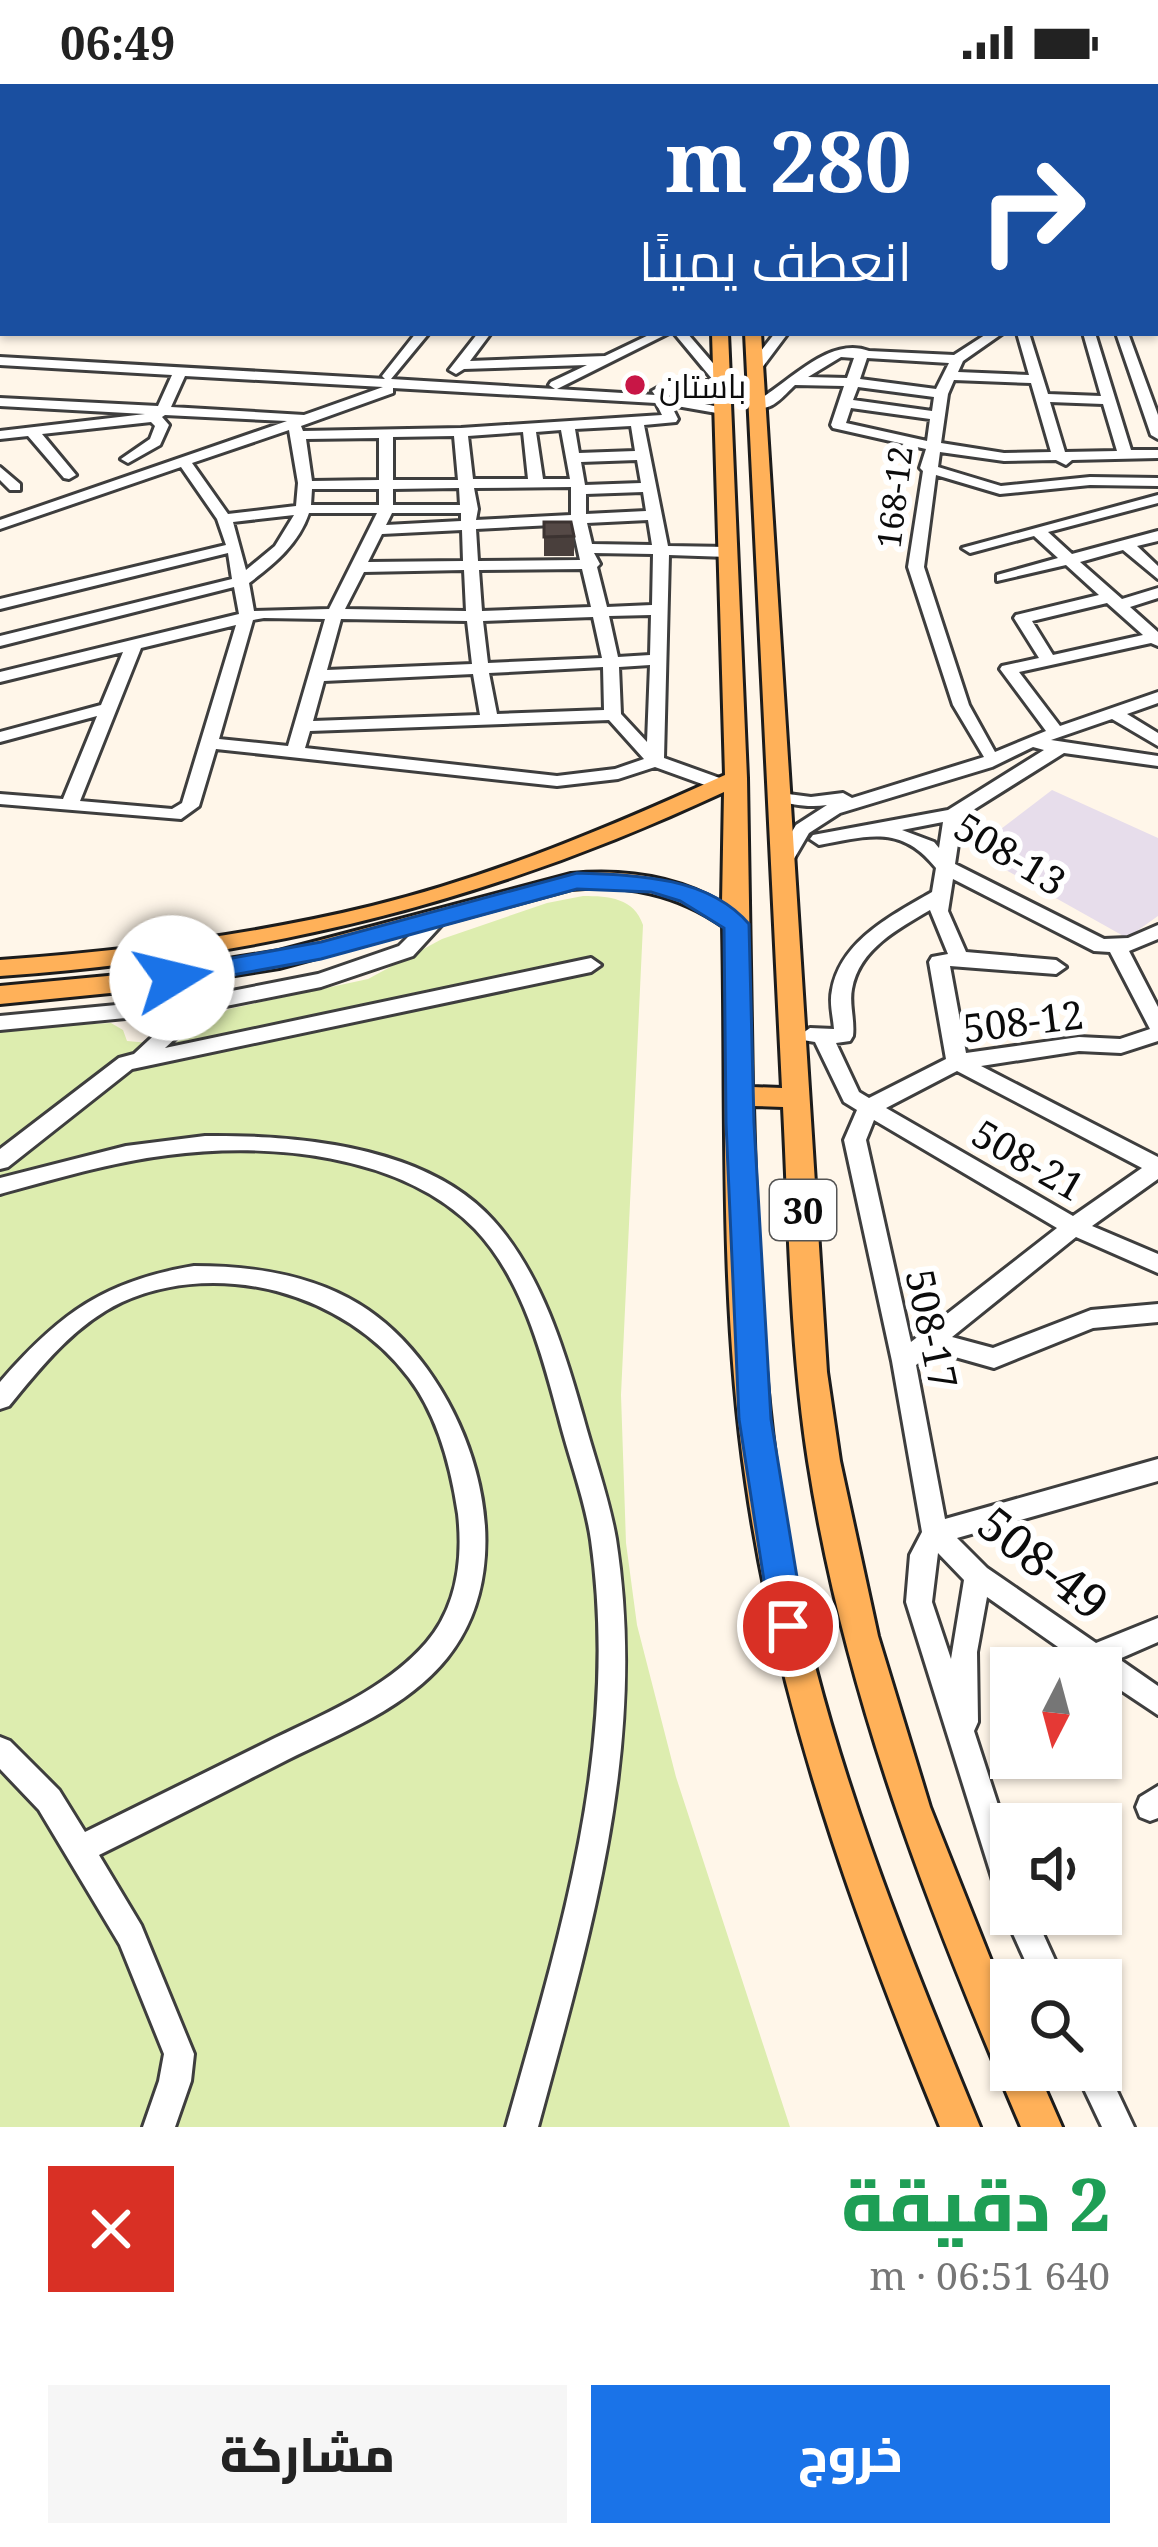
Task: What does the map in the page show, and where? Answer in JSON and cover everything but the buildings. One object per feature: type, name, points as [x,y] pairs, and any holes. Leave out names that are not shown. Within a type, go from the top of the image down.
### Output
[{"type":"main road","name":"30","points":[[720,336],[731,851],[755,1419],[788,1626],[846,1834],[880,1934],[960,2127]]},
{"type":"main road","name":"30","points":[[753,336],[782,865],[807,1035],[797,1110],[813,1384],[847,1588],[920,1834],[990,2006]]},
{"type":"main road","points":[[727,505],[749,511],[764,506]]},
{"type":"main road","points":[[0,968],[176,955],[359,920],[551,859],[729,782]]},
{"type":"main road","points":[[0,995],[132,983],[256,964],[542,887],[616,879],[689,896],[737,924]]},
{"type":"main road","points":[[740,1108],[769,1118],[797,1110]]},
{"type":"main road","points":[[1026,2091],[1042,2127]]},
{"type":"street","points":[[0,525],[299,426],[395,381],[421,336]]},
{"type":"street","points":[[448,380],[483,336]]},
{"type":"street","points":[[556,385],[657,336]]},
{"type":"street","points":[[682,336],[723,398]]},
{"type":"street","points":[[755,366],[780,336]]},
{"type":"street","points":[[908,353],[916,336]]},
{"type":"street","name":"168-12","points":[[986,336],[957,359],[941,394],[916,567],[961,706],[987,753]]},
{"type":"street","points":[[1024,336],[1059,456],[1090,481]]},
{"type":"street","points":[[1090,336],[1125,455]]},
{"type":"street","points":[[1116,421],[1156,428],[1123,336]]},
{"type":"street","points":[[863,351],[838,425],[1004,457],[1158,454]]},
{"type":"street","points":[[758,404],[767,404],[792,381],[838,353],[957,359]]},
{"type":"street","points":[[0,357],[723,398]]},
{"type":"street","points":[[50,360],[317,380],[448,380],[723,398]]},
{"type":"street","points":[[460,365],[606,360]]},
{"type":"street","points":[[128,459],[153,446],[161,434],[159,413],[180,372]]},
{"type":"street","points":[[949,376],[1037,379]]},
{"type":"street","points":[[234,547],[0,606],[3,640],[241,581],[272,559],[308,508],[299,426],[320,392],[317,380]]},
{"type":"street","points":[[792,381],[854,382],[941,394]]},
{"type":"street","points":[[0,402],[386,435],[671,419],[662,395]]},
{"type":"street","points":[[1044,398],[1109,400]]},
{"type":"street","points":[[848,403],[935,416]]},
{"type":"street","points":[[0,435],[84,433],[159,413]]},
{"type":"street","points":[[637,422],[661,551],[655,761]]},
{"type":"street","points":[[567,426],[579,520],[611,662],[613,715],[655,761],[729,782]]},
{"type":"street","points":[[529,428],[536,484]]},
{"type":"street","points":[[32,432],[69,475]]},
{"type":"street","points":[[460,432],[475,568],[478,667],[490,721]]},
{"type":"street","points":[[295,752],[334,616],[386,511],[386,435]]},
{"type":"street","points":[[574,458],[644,455]]},
{"type":"street","points":[[0,799],[175,815],[184,812],[210,743],[247,615],[224,519],[184,463]]},
{"type":"street","points":[[928,468],[1000,490],[1090,481],[1158,482]]},
{"type":"street","points":[[0,470],[15,487]]},
{"type":"street","points":[[308,485],[650,487]]},
{"type":"street","points":[[970,548],[1158,499]]},
{"type":"street","points":[[224,519],[308,508],[579,520],[655,515]]},
{"type":"street","points":[[376,530],[471,516]]},
{"type":"street","points":[[1040,532],[1157,639]]},
{"type":"street","points":[[1002,578],[1158,536]]},
{"type":"street","points":[[1128,546],[1158,574]]},
{"type":"street","points":[[359,567],[475,568],[661,551],[728,552]]},
{"type":"street","points":[[1047,658],[1022,618],[1158,593]]},
{"type":"street","points":[[0,676],[247,615],[475,616],[659,610]]},
{"type":"street","points":[[1060,740],[1008,672],[1012,666],[1157,639]]},
{"type":"street","points":[[70,804],[135,642]]},
{"type":"street","points":[[315,676],[658,660]]},
{"type":"street","points":[[819,839],[953,814],[1060,740],[1156,699]]},
{"type":"street","points":[[0,737],[108,708]]},
{"type":"street","points":[[1116,714],[1158,741]]},
{"type":"street","points":[[303,726],[613,715]]},
{"type":"street","points":[[779,796],[830,801],[1024,743],[1060,740],[1158,761]]},
{"type":"street","points":[[210,743],[557,782],[618,774],[655,761]]},
{"type":"street","points":[[782,865],[795,837],[822,814],[986,763],[1024,743]]},
{"type":"street","points":[[953,814],[939,896],[945,931],[958,958]]},
{"type":"street","name":"508-13","points":[[881,828],[928,846],[942,864],[1109,946]]},
{"type":"street","points":[[807,1035],[843,1036],[840,992],[852,959],[870,940],[939,896]]},
{"type":"street","points":[[0,1023],[201,1004],[374,964],[406,951],[436,919]]},
{"type":"street","points":[[1158,932],[1109,946],[1158,1030]]},
{"type":"street","points":[[904,1361],[1074,1227],[1158,1168],[957,1062],[937,968],[944,958],[1056,967]]},
{"type":"street","points":[[0,1161],[115,1070],[140,1058],[591,965]]},
{"type":"street","points":[[140,1058],[201,1004]]},
{"type":"street","name":"508-12","points":[[868,1107],[957,1062],[1079,1044],[1121,1046],[1158,1030]]},
{"type":"street","points":[[807,1035],[850,1097],[868,1107]]},
{"type":"street","name":"508-17","points":[[868,1107],[855,1140],[904,1361],[935,1533]]},
{"type":"street","name":"508-21","points":[[868,1107],[1074,1227],[1158,1264]]},
{"type":"street","points":[[0,1186],[81,1163],[172,1146],[310,1151],[391,1168],[428,1183],[462,1202],[507,1257],[562,1381],[602,1533],[613,1640],[605,1790],[578,1920],[522,2127]]},
{"type":"street","points":[[0,1399],[41,1351],[113,1296],[192,1274],[260,1277],[339,1307],[407,1357],[433,1396],[466,1483],[475,1552],[470,1582],[458,1618],[413,1675],[367,1706],[82,1849]]},
{"type":"street","points":[[930,1340],[994,1358],[1091,1319],[1158,1313]]},
{"type":"street","points":[[990,1830],[919,1602],[917,1578],[935,1533],[1158,1470]]},
{"type":"street","name":"508-49","points":[[935,1533],[978,1576],[1080,1647]]},
{"type":"street","points":[[969,1770],[962,1674],[978,1576]]},
{"type":"street","points":[[1118,1647],[1158,1630]]},
{"type":"street","name":"508-49","points":[[1122,1677],[1158,1702]]},
{"type":"street","points":[[0,1750],[49,1800],[131,1935],[179,2054],[176,2081],[159,2127]]},
{"type":"street","points":[[1101,2091],[1118,2127]]},
{"type":"shaded area","points":[[1052,790],[1158,838],[1158,916],[1127,938],[972,851]]},
{"type":"green space","points":[[583,896],[627,904],[643,925],[621,1395],[626,1543],[637,1625],[676,1777],[790,2127],[0,2127],[0,1029],[111,1023],[123,1030],[127,1041],[172,1045],[229,1009],[368,979],[442,939],[547,903]]},
{"type":"place","name":"باستان","points":[[635,385]]},
{"type":"route","points":[[172,978],[321,951],[530,890],[577,881],[653,884],[689,896],[737,924],[740,1123],[755,1419],[788,1626]]}]
